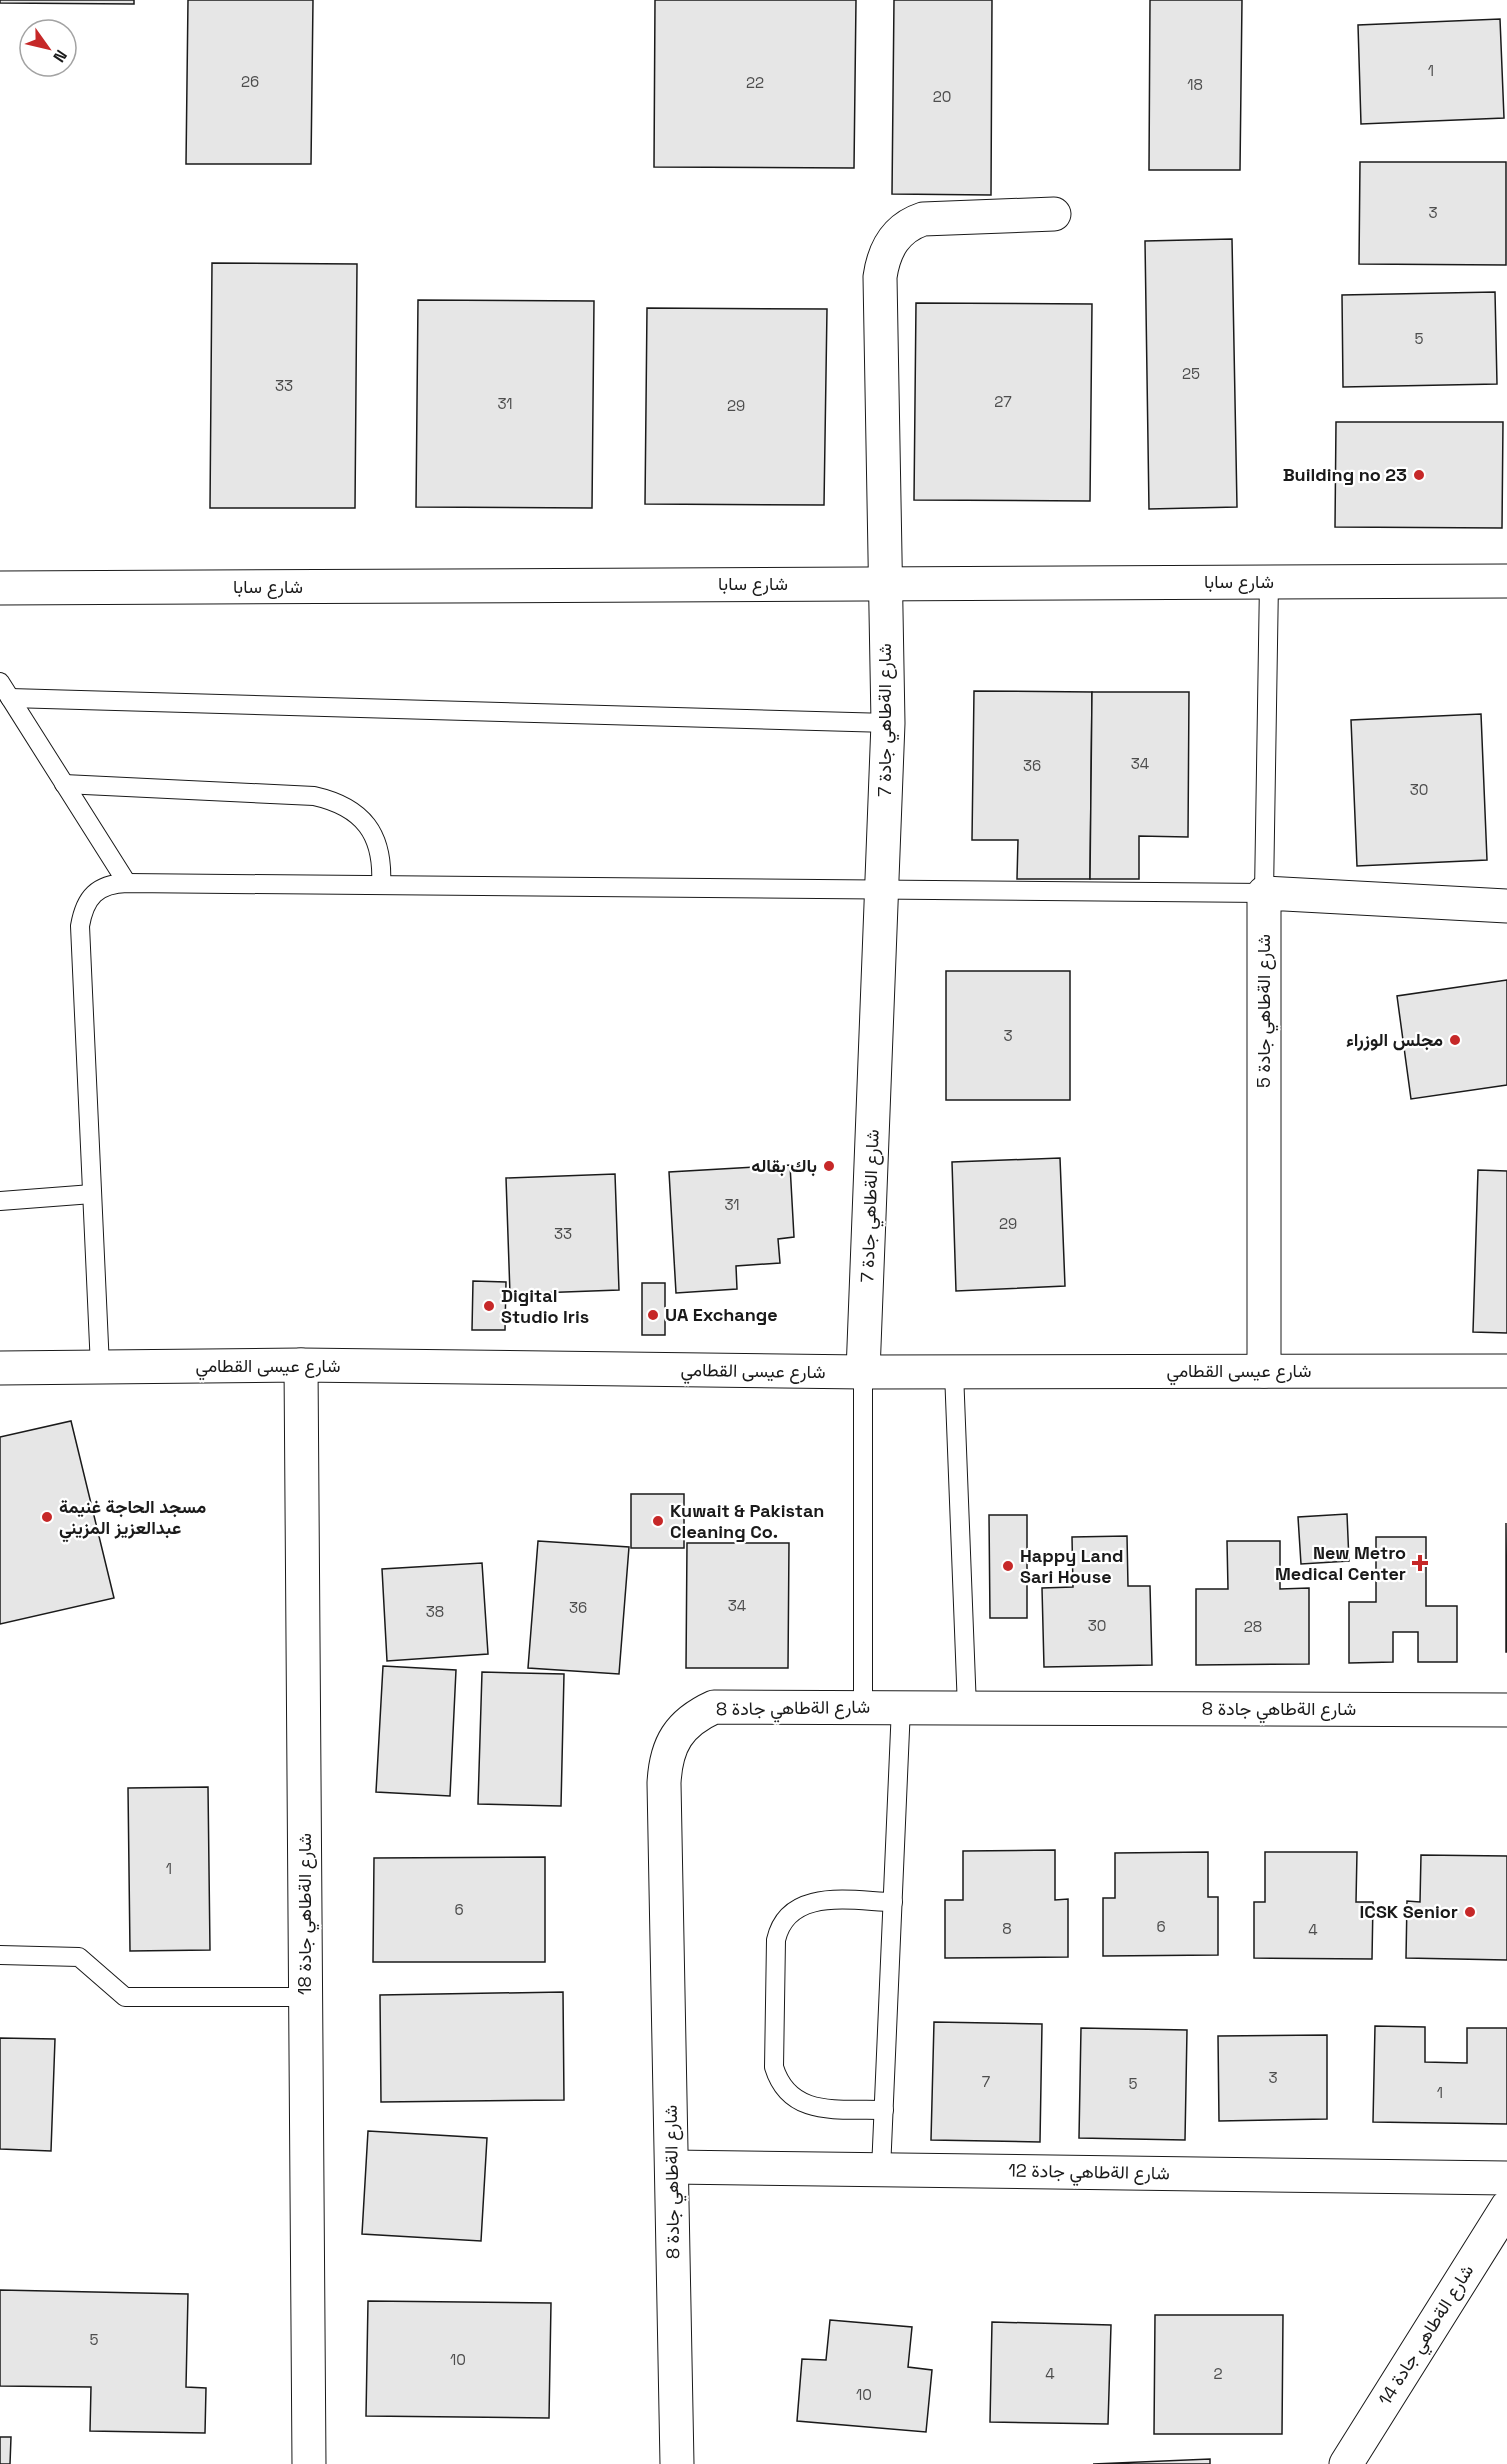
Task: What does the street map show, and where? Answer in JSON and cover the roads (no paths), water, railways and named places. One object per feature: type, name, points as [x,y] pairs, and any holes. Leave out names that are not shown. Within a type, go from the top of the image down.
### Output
[{"type":"street","name":"شارع الةطاهي جادة 7","points":[[863,1372],[888,723],[880,277],[882,261],[888,247],[909,224],[923,219],[1054,214]]},
{"type":"street","name":"شارع سابا","points":[[0,588],[1507,581]]},
{"type":"street","points":[[1264,893],[1507,906]]},
{"type":"street","name":"شارع الةطاهي جادة 5","points":[[1264,893],[1264,1371]]},
{"type":"street","name":"شارع عيسى القطامي","points":[[0,1368],[301,1365],[863,1372],[1507,1371]]},
{"type":"street","name":"شارع الةطاهي جادة 18","points":[[301,1365],[309,2464]]},
{"type":"street","name":"شارع الةطاهي جادة 8","points":[[677,2464],[664,1783],[665,1764],[671,1745],[681,1728],[696,1715],[714,1707],[1507,1710]]},
{"type":"street","name":"شارع الةطاهي جادة 12","points":[[672,2167],[1507,2178]]},
{"type":"street","name":"شارع الةطاهي جادة 14","points":[[1346,2464],[1507,2207]]},
{"type":"lane","points":[[100,1367],[80,926],[83,910],[91,897],[101,888],[127,883],[1264,893],[1269,582]]},
{"type":"lane","points":[[5,690],[888,723]]},
{"type":"lane","points":[[5,690],[127,883]]},
{"type":"lane","points":[[64,784],[314,796],[334,800],[353,810],[368,825],[378,843],[382,864],[381,885]]},
{"type":"lane","points":[[0,1201],[92,1194]]},
{"type":"lane","points":[[863,1372],[863,1707]]},
{"type":"lane","points":[[954,1372],[968,1708]]},
{"type":"lane","points":[[881,2170],[901,1707]]},
{"type":"lane","points":[[884,2110],[816,2108],[796,2101],[782,2086],[774,2067],[776,1940],[778,1929],[791,1912],[810,1902],[893,1902]]},
{"type":"lane","points":[[0,1955],[79,1957],[125,1997],[306,1996]]},
{"type":"place","name":"Building no 23","points":[[1419,475]]},
{"type":"place","name":"مجلس الوزراء","points":[[1455,1040]]},
{"type":"place","name":"باك بقاله","points":[[829,1166]]},
{"type":"place","name":"Digital Studio Iris","points":[[489,1306]]},
{"type":"place","name":"UA Exchange","points":[[653,1315]]},
{"type":"place","name":"مسجد الحاجة غنيمة عبدالعزيز المزيني","points":[[47,1517]]},
{"type":"place","name":"Kuwait & Pakistan Cleaning Co.","points":[[658,1521]]},
{"type":"place","name":"New Metro Medical Center","points":[[1420,1563]]},
{"type":"place","name":"Happy Land Sari House","points":[[1008,1566]]},
{"type":"place","name":"ICSK Senior","points":[[1470,1912]]}]
